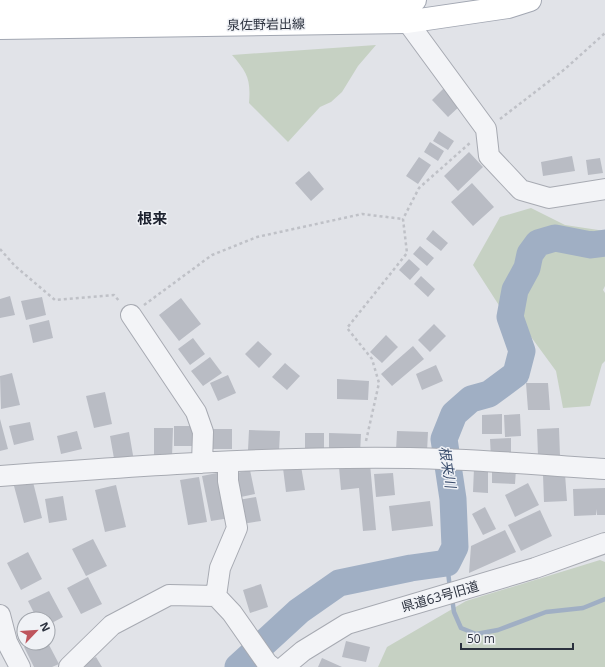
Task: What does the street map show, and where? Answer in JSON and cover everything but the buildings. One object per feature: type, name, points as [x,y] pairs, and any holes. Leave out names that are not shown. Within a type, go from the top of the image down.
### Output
[{"type":"main road","name":"泉佐野岩出線","points":[[0,8],[353,6],[392,1],[415,0]]},
{"type":"main road","name":"泉佐野岩出線","points":[[0,28],[406,22],[508,7],[530,0]]},
{"type":"street","points":[[392,1],[486,129],[489,156],[521,190],[549,198],[605,189]]},
{"type":"street","points":[[131,315],[196,412],[203,432],[202,463]]},
{"type":"street","points":[[0,476],[202,463],[411,458],[605,469]]},
{"type":"street","points":[[216,596],[220,568],[237,528],[228,481],[228,462]]},
{"type":"street","name":"県道63号旧道","points":[[274,666],[303,651],[347,624],[535,568],[605,542]]},
{"type":"street","points":[[69,667],[112,625],[169,595],[216,596],[232,613],[274,666]]},
{"type":"street","points":[[0,615],[7,642],[20,667]]},
{"type":"path","points":[[362,459],[380,383],[372,359],[347,328],[407,252],[403,219],[418,188],[486,129],[565,69],[605,33]]},
{"type":"path","points":[[0,249],[15,266],[54,300],[114,295],[131,315],[212,255],[258,237],[362,214],[403,219]]},
{"type":"green space","points":[[376,45],[358,66],[342,92],[331,102],[320,107],[288,142],[249,103],[247,76],[232,55]]},
{"type":"green space","points":[[531,208],[565,225],[605,231],[605,286],[603,290],[605,293],[605,361],[602,364],[590,406],[563,408],[556,371],[526,330],[502,310],[473,265],[500,217]]},
{"type":"green space","points":[[600,560],[605,562],[605,667],[378,667],[387,647],[466,601]]},
{"type":"waterway","name":"根来川","points":[[238,667],[299,611],[339,583],[411,568],[447,563],[455,547],[453,499],[444,439],[454,414],[471,399],[489,394],[516,374],[522,351],[510,317],[515,290],[527,268],[530,254],[538,243],[555,238],[591,245],[605,243]]},
{"type":"waterway","points":[[447,563],[450,589]]},
{"type":"waterway","points":[[452,598],[454,612],[461,628],[476,634],[498,630],[546,612],[583,608],[605,599]]},
{"type":"district","name":"根来","points":[[152,218]]}]
